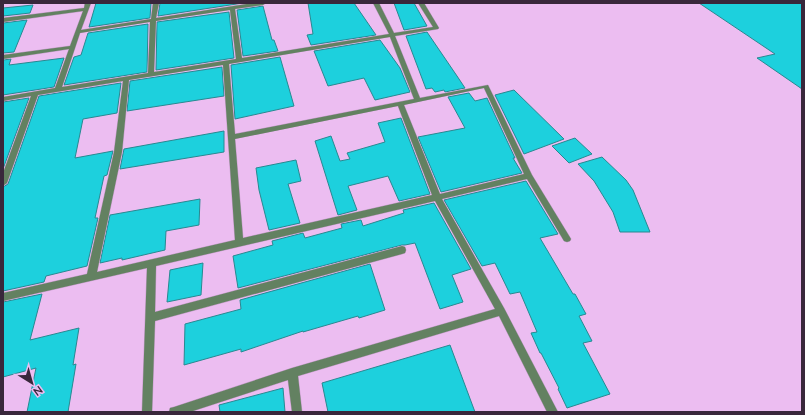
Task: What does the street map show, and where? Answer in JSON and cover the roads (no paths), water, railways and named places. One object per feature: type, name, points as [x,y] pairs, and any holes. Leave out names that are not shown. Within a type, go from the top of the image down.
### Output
[{"type":"street","points":[[151,75],[153,20],[156,3]]},
{"type":"street","points":[[78,32],[263,3]]},
{"type":"street","points":[[376,3],[392,35],[418,100]]},
{"type":"street","points":[[3,99],[436,28],[421,3]]},
{"type":"street","points":[[3,20],[87,6],[58,90]]},
{"type":"street","points":[[232,8],[239,61]]},
{"type":"street","points":[[3,57],[73,47]]},
{"type":"street","points":[[226,63],[239,243]]},
{"type":"street","points":[[91,277],[118,152],[126,79]]},
{"type":"street","points":[[232,137],[486,86],[529,176],[567,239]]},
{"type":"street","points":[[3,183],[35,94]]},
{"type":"street","points":[[400,103],[437,197],[501,311],[553,412]]},
{"type":"street","points":[[3,297],[529,176]]},
{"type":"street","points":[[150,318],[402,250]]},
{"type":"street","points":[[147,412],[152,263]]},
{"type":"street","points":[[174,412],[292,373],[501,311]]},
{"type":"street","points":[[292,373],[298,412]]}]
